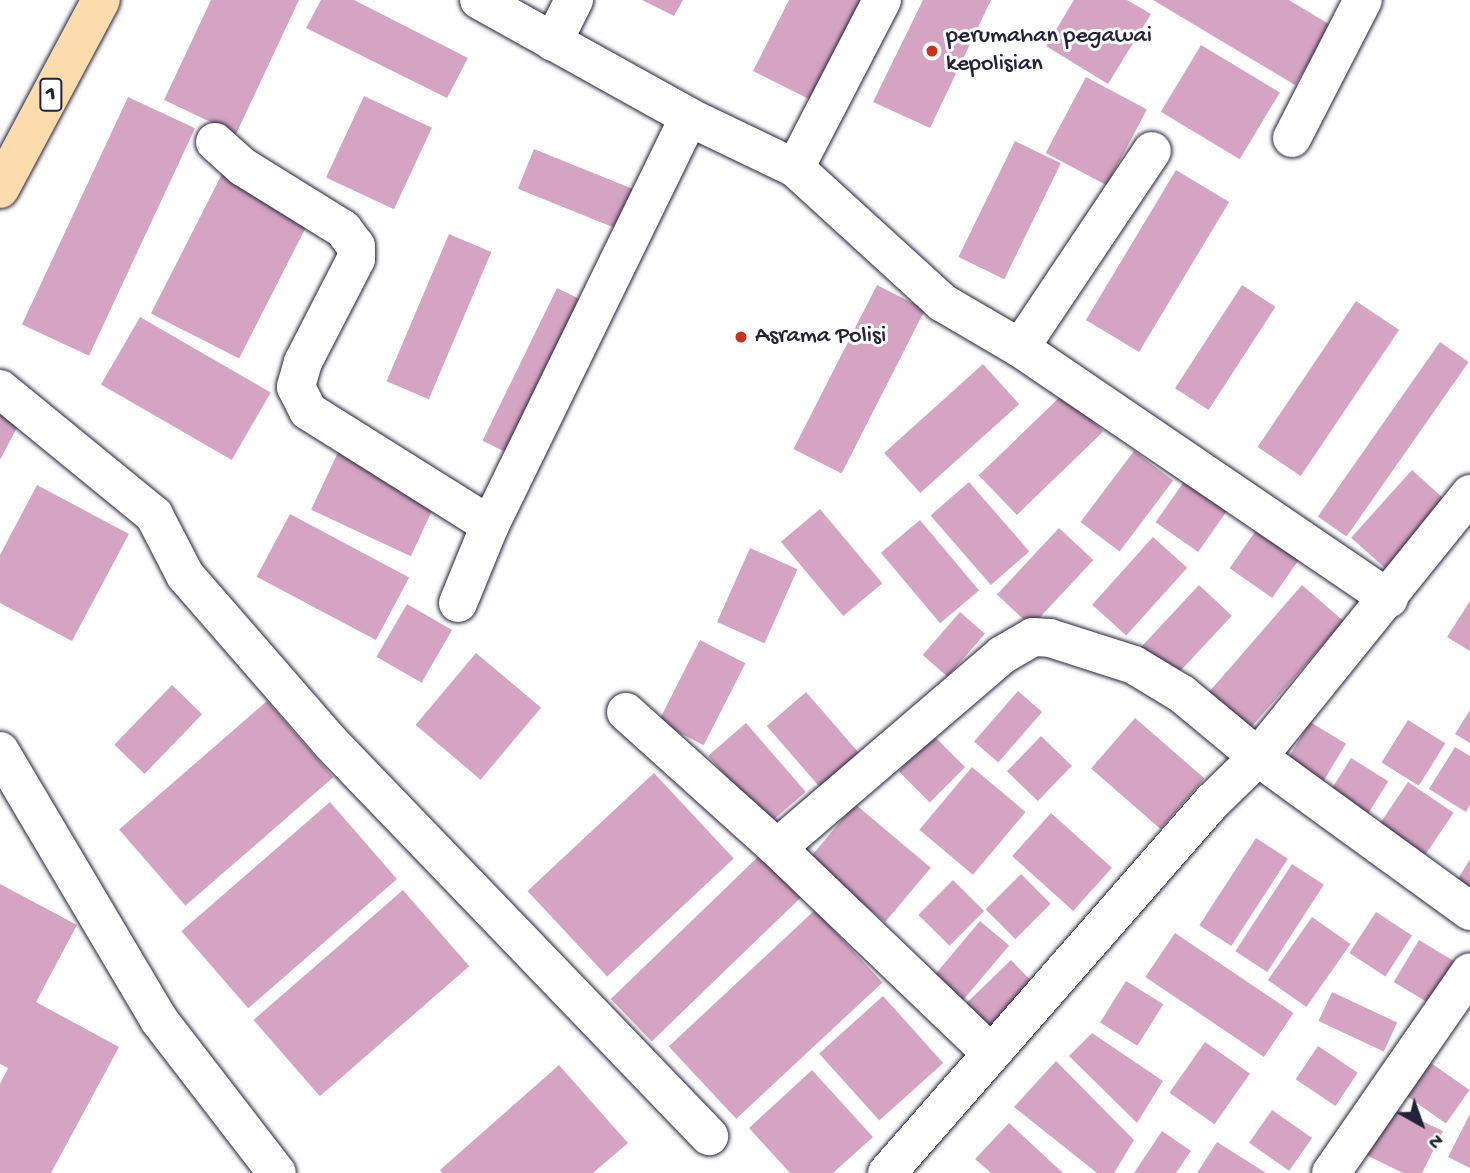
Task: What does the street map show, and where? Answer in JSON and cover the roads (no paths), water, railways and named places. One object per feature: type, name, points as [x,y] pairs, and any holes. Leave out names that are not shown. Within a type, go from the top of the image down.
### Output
[{"type":"highway","name":"1","points":[[0,189],[101,0]]},
{"type":"street","points":[[479,0],[689,117],[795,168],[943,303],[1020,348],[1389,599]]},
{"type":"street","points":[[553,42],[575,0]]},
{"type":"street","points":[[795,168],[882,0]]},
{"type":"street","points":[[1292,138],[1363,0]]},
{"type":"street","points":[[458,603],[490,524],[689,117]]},
{"type":"street","points":[[215,142],[243,167],[343,229],[356,246],[356,258],[303,362],[296,387],[308,411],[490,524]]},
{"type":"street","points":[[1020,348],[1152,151]]},
{"type":"street","points":[[0,389],[154,515],[185,575],[330,742],[709,1136]]},
{"type":"street","points":[[887,1173],[990,1052],[1258,757],[1389,599],[1470,494]]},
{"type":"street","points":[[777,848],[1002,656],[1033,637],[1050,638],[1134,666],[1182,694],[1258,757],[1470,911]]},
{"type":"street","points":[[626,712],[777,848],[990,1052]]},
{"type":"street","points":[[0,751],[159,1020],[277,1173]]},
{"type":"street","points":[[1331,1173],[1470,972]]},
{"type":"place","name":"perumahan pegawai kepolisian","points":[[932,51]]},
{"type":"place","name":"Asrama Polisi","points":[[741,337]]}]
